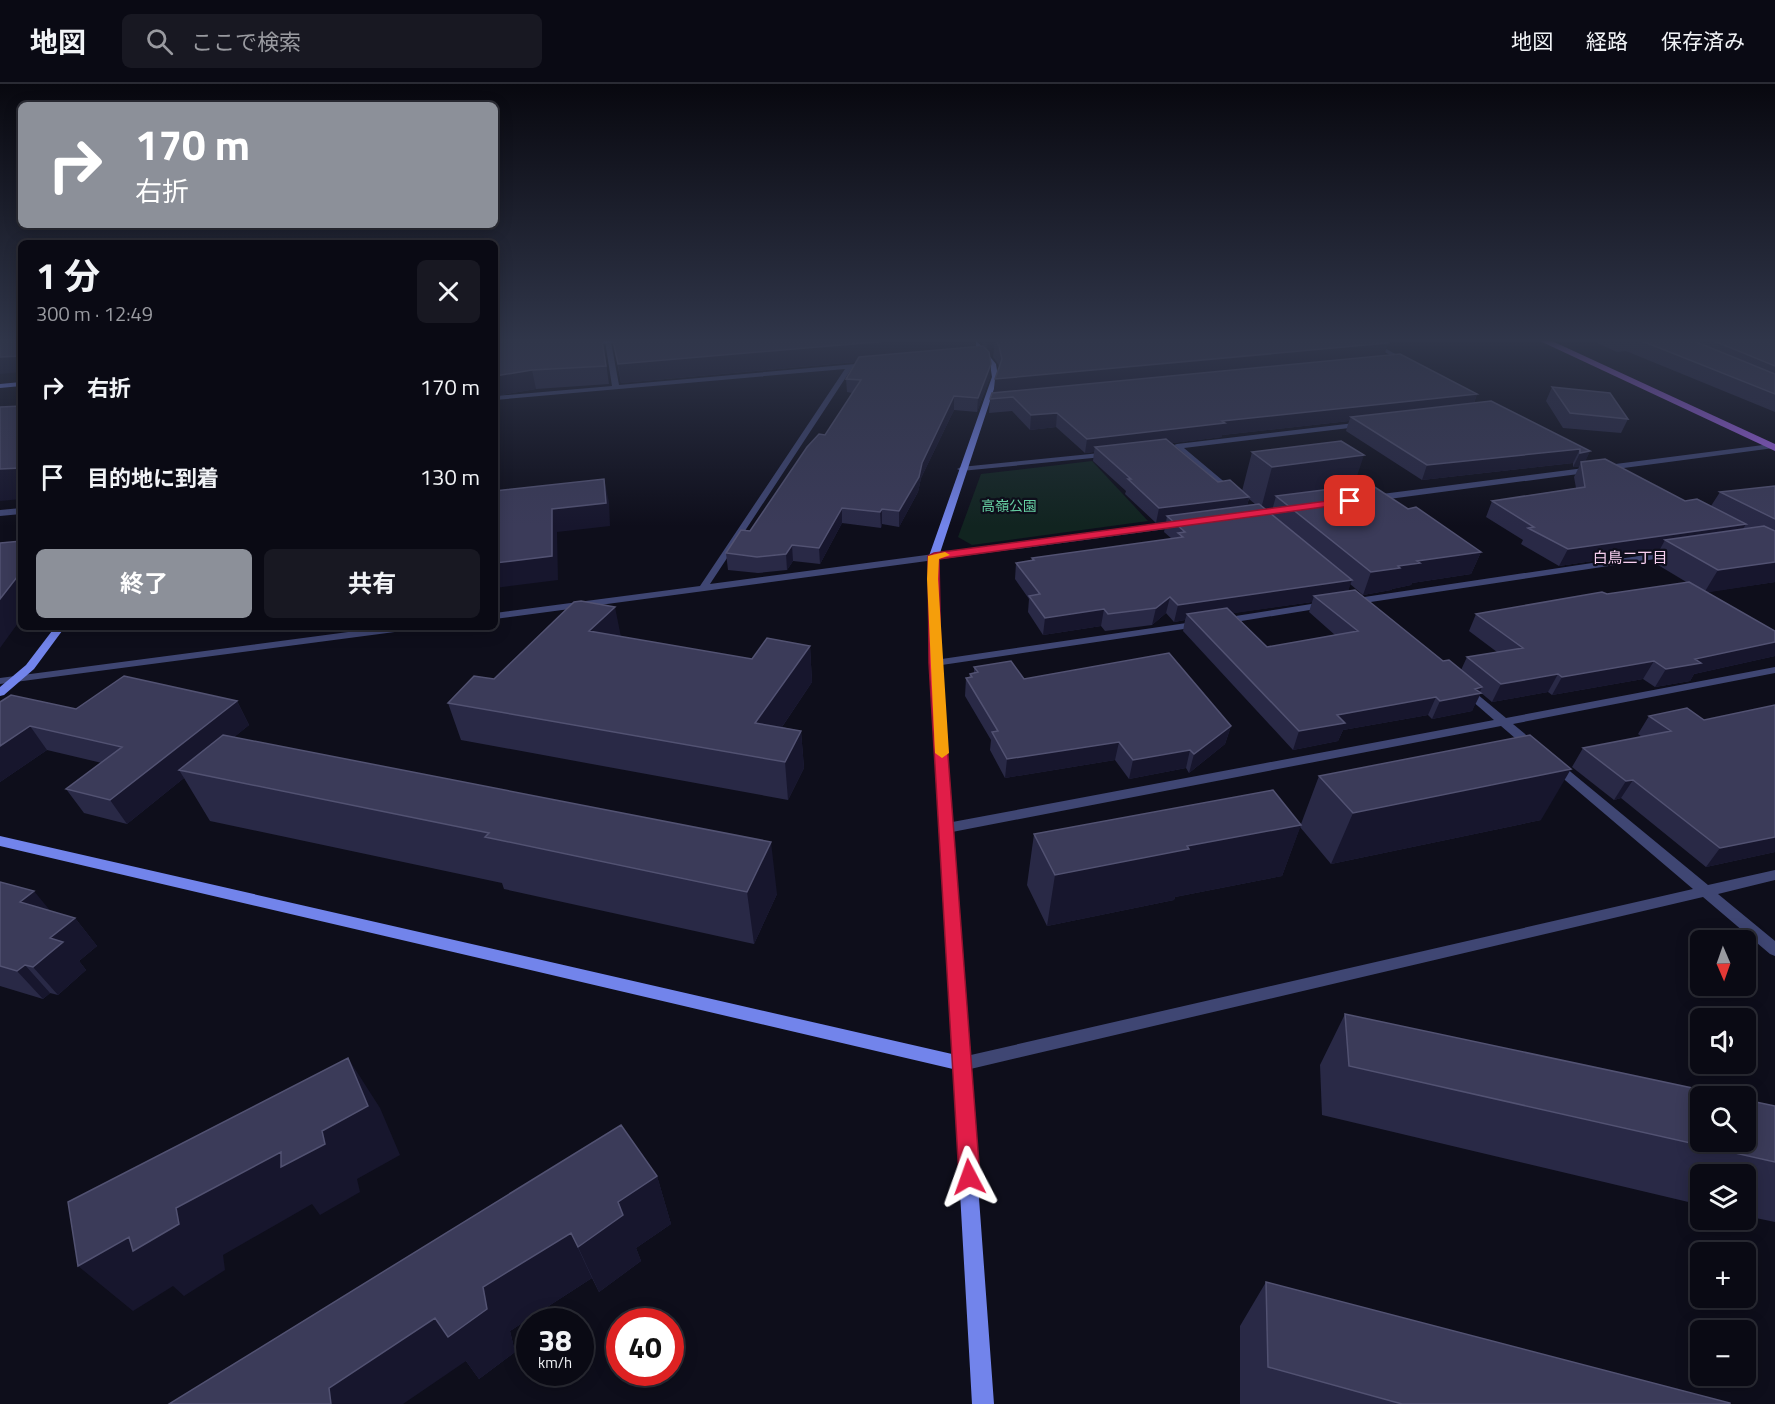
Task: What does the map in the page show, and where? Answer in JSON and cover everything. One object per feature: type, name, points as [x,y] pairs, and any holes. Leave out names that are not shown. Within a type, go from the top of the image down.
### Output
[{"type":"main road","points":[[1677,403],[1773,447]]},
{"type":"main road","points":[[1704,403],[1753,425]]},
{"type":"street","points":[[704,588],[826,403]]},
{"type":"street","points":[[983,1404],[935,663],[934,556],[961,469],[985,403],[990,403]]},
{"type":"street","points":[[1165,448],[1377,423]]},
{"type":"street","points":[[1177,446],[1239,499]]},
{"type":"street","points":[[1362,500],[1773,447]]},
{"type":"street","points":[[961,469],[989,469],[1118,453]]},
{"type":"street","points":[[1596,461],[1627,477]]},
{"type":"street","points":[[0,513],[18,511]]},
{"type":"street","points":[[498,616],[1187,523]]},
{"type":"street","points":[[935,663],[1684,552]]},
{"type":"street","points":[[0,693],[40,656],[58,630]]},
{"type":"street","points":[[0,681],[387,630]]},
{"type":"street","points":[[947,828],[1775,670]]},
{"type":"street","points":[[1459,684],[1775,950]]},
{"type":"street","points":[[0,841],[962,1064],[1775,875]]},
{"type":"green space","name":"高嶺公園","points":[[1092,461],[1148,521],[972,545],[958,537],[981,474]]},
{"type":"building","points":[[846,403],[951,403],[922,463],[919,477],[899,511],[882,509],[880,512],[842,508],[819,548],[792,545],[786,554],[757,557],[726,553],[741,530],[750,531],[807,447],[819,434],[825,435]]},
{"type":"building","points":[[1019,403],[1396,403],[1222,421],[1225,423],[1087,439],[1057,413],[1031,415]]},
{"type":"building","points":[[1494,403],[1590,451],[1580,453],[1580,449],[1427,465],[1351,417]]},
{"type":"building","points":[[1563,403],[1617,403],[1628,419],[1570,413]]},
{"type":"building","points":[[18,406],[18,468],[0,469],[0,407]]},
{"type":"building","points":[[1166,439],[1218,482],[1230,480],[1249,497],[1159,508],[1095,447]]},
{"type":"building","points":[[1341,441],[1364,455],[1272,467],[1252,452]]},
{"type":"building","points":[[1605,459],[1685,501],[1697,499],[1746,524],[1568,549],[1528,528],[1534,527],[1492,501],[1585,487],[1581,462]]},
{"type":"building","points":[[604,479],[606,503],[552,509],[552,556],[498,563],[498,491]]},
{"type":"building","points":[[1370,484],[1408,509],[1416,507],[1481,552],[1417,561],[1420,563],[1371,572],[1276,496]]},
{"type":"building","points":[[1775,486],[1775,519],[1720,492]]},
{"type":"building","points":[[1259,504],[1352,580],[1178,605],[1170,597],[1156,608],[1108,614],[1104,609],[1045,618],[1029,596],[1040,594],[1016,563],[1034,560],[1032,558],[1183,537],[1178,533],[1185,532],[1167,516]]},
{"type":"building","points":[[1764,526],[1775,531],[1775,562],[1718,570],[1665,540]]},
{"type":"building","points":[[18,541],[18,576],[0,599],[0,543]]},
{"type":"building","points":[[1689,582],[1775,631],[1775,642],[1695,659],[1701,663],[1666,669],[1654,661],[1562,677],[1558,674],[1501,684],[1467,657],[1523,648],[1476,614],[1602,592],[1607,594]]},
{"type":"building","points":[[1355,590],[1443,661],[1449,660],[1482,687],[1475,689],[1481,693],[1440,701],[1436,697],[1337,715],[1345,723],[1299,731],[1187,614],[1227,608],[1267,647],[1358,631],[1314,596]]},
{"type":"building","points":[[581,601],[615,607],[589,631],[752,659],[767,638],[810,646],[755,723],[801,731],[785,762],[448,703],[474,676],[494,679],[574,602]]},
{"type":"building","points":[[1169,653],[1231,726],[1194,754],[1190,750],[1133,760],[1119,742],[1007,759],[992,732],[998,731],[966,678],[978,672],[974,667],[1011,661],[1024,679]]},
{"type":"building","points":[[124,676],[237,701],[110,800],[66,789],[122,747],[30,726],[0,746],[0,702],[11,695],[76,709]]},
{"type":"building","points":[[1775,705],[1775,837],[1720,848],[1633,780],[1626,781],[1583,748],[1671,731],[1649,716],[1687,708],[1704,720]]},
{"type":"building","points":[[223,735],[771,842],[747,892],[485,837],[489,833],[179,770]]},
{"type":"building","points":[[1530,735],[1571,769],[1353,813],[1319,776]]},
{"type":"building","points":[[1273,790],[1301,825],[1187,846],[1189,849],[1055,875],[1034,834]]},
{"type":"building","points":[[0,882],[34,891],[20,902],[75,918],[50,938],[63,942],[33,967],[25,965],[17,971],[0,966]]},
{"type":"building","points":[[1345,1014],[1690,1087],[1690,1143],[1349,1066]]},
{"type":"building","points":[[348,1058],[368,1106],[322,1131],[325,1144],[281,1167],[281,1152],[176,1208],[179,1224],[133,1251],[129,1237],[78,1266],[68,1202]]},
{"type":"building","points":[[1756,1102],[1775,1106],[1775,1162],[1731,1152],[1756,1152]]},
{"type":"building","points":[[621,1125],[657,1176],[618,1202],[623,1215],[578,1247],[571,1233],[483,1287],[487,1309],[448,1337],[435,1318],[329,1388],[331,1404],[169,1404]]},
{"type":"building","points":[[1266,1282],[1730,1404],[1402,1404],[1268,1367]]},
{"type":"slow traffic","points":[[942,753],[935,663],[932,579],[934,556],[945,555]]},
{"type":"district","name":"白鳥二丁目","points":[[1630,557]]},
{"type":"route","points":[[969,1177],[935,663],[932,579],[934,556],[1350,501]]}]
